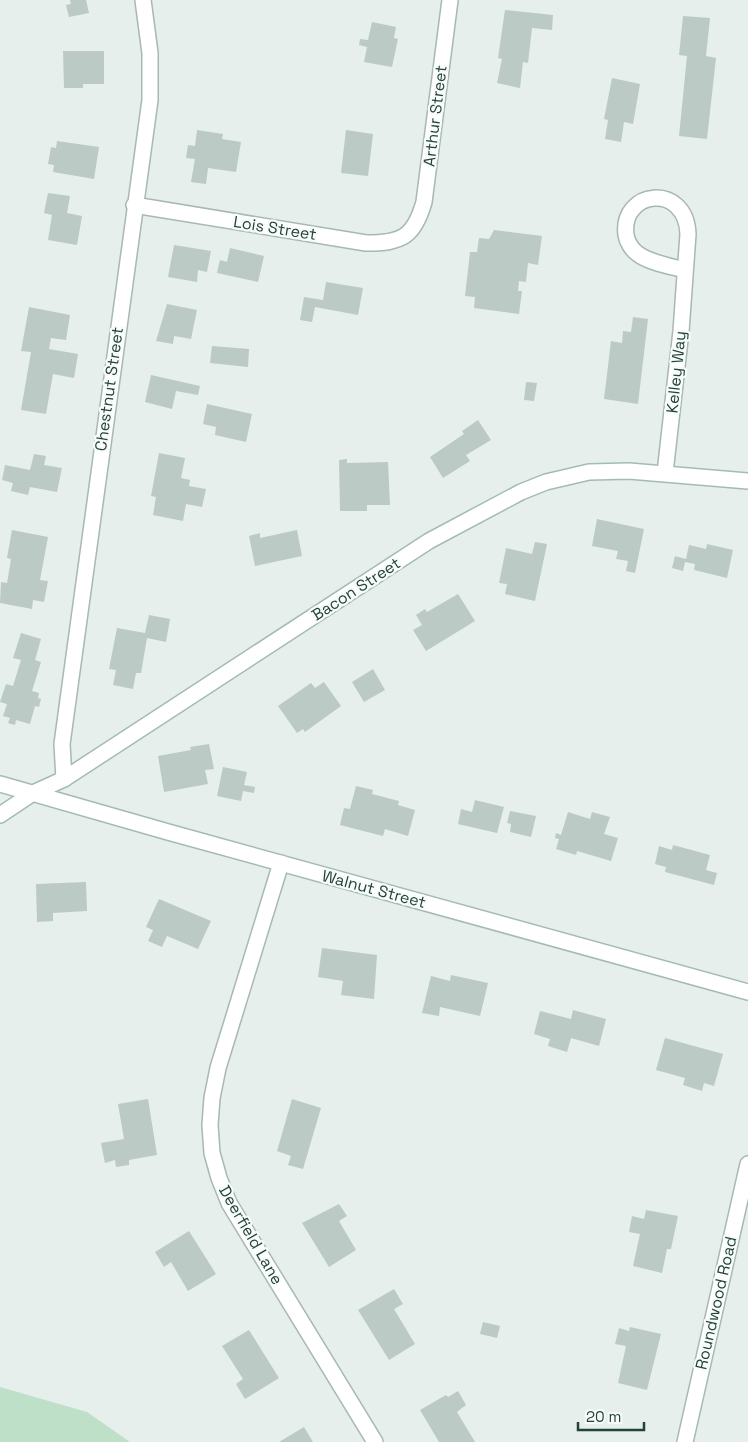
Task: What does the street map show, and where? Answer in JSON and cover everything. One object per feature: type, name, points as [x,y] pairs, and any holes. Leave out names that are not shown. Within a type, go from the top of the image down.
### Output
[{"type":"street","name":"Chestnut Street","points":[[64,779],[62,744],[134,205],[150,100],[150,52],[143,0]]},
{"type":"street","name":"Arthur Street","points":[[413,231],[424,202],[450,0]]},
{"type":"street","name":"Kelley Way","points":[[665,474],[685,270],[688,222],[683,211],[664,198],[642,201],[633,208],[627,218],[627,239],[631,248],[645,258],[685,270]]},
{"type":"street","name":"Lois Street","points":[[134,205],[366,243],[389,243],[400,240],[413,231]]},
{"type":"street","name":"Bacon Street","points":[[0,815],[33,793],[64,779],[429,541],[500,502],[546,482],[589,472],[629,471],[748,481]]},
{"type":"street","name":"Walnut Street","points":[[0,784],[748,992]]},
{"type":"street","name":"Deerfield Lane","points":[[281,863],[218,1068],[210,1124],[212,1153],[229,1203],[374,1442]]},
{"type":"street","name":"Roundwood Road","points":[[685,1442],[748,1164]]},
{"type":"green space","points":[[0,1387],[87,1412],[130,1442],[0,1442]]},
{"type":"building","points":[[70,0],[86,0],[89,13],[69,17],[66,5],[71,4]]},
{"type":"building","points":[[505,10],[553,15],[552,30],[532,28],[528,63],[523,62],[520,88],[497,83],[502,59],[498,58]]},
{"type":"building","points":[[683,16],[710,18],[706,56],[716,58],[707,139],[679,136],[687,56],[679,55]]},
{"type":"building","points":[[372,22],[396,27],[394,38],[398,39],[392,67],[364,62],[367,47],[359,45],[360,39],[368,40]]},
{"type":"building","points":[[63,51],[104,51],[104,84],[83,84],[83,88],[64,88]]},
{"type":"building","points":[[612,78],[640,84],[633,124],[624,122],[621,142],[605,139],[608,120],[604,119]]},
{"type":"building","points":[[197,130],[223,134],[222,139],[241,142],[236,172],[208,168],[206,184],[191,182],[195,159],[186,158],[188,145],[195,146]]},
{"type":"building","points":[[346,130],[373,134],[368,176],[341,173]]},
{"type":"building","points":[[57,141],[99,147],[94,179],[53,172],[54,165],[48,164],[51,147],[56,148]]},
{"type":"building","points":[[48,193],[70,196],[67,213],[82,216],[77,245],[48,240],[52,215],[44,213]]},
{"type":"building","points":[[494,230],[542,236],[538,265],[528,263],[526,282],[519,281],[518,291],[522,291],[519,314],[474,308],[475,297],[465,296],[470,252],[477,252],[479,238],[489,239]]},
{"type":"building","points":[[174,245],[211,251],[207,272],[198,270],[197,282],[168,277]]},
{"type":"building","points":[[230,248],[264,256],[258,282],[217,273],[220,260],[227,262]]},
{"type":"building","points":[[326,282],[363,288],[358,315],[315,307],[312,322],[300,320],[304,297],[323,300]]},
{"type":"building","points":[[167,304],[197,310],[191,339],[174,336],[173,344],[156,341]]},
{"type":"building","points":[[29,307],[70,315],[66,340],[51,338],[49,349],[78,354],[74,378],[53,374],[46,414],[21,410],[31,352],[21,351]]},
{"type":"building","points":[[633,317],[648,319],[638,404],[604,399],[611,341],[622,343],[623,331],[631,332]]},
{"type":"building","points":[[212,346],[249,349],[248,367],[210,363]]},
{"type":"building","points":[[151,375],[200,386],[198,395],[176,391],[172,409],[145,402]]},
{"type":"building","points":[[526,382],[537,383],[534,401],[524,400]]},
{"type":"building","points":[[207,404],[252,414],[246,442],[215,435],[216,427],[203,424]]},
{"type":"building","points":[[478,420],[491,440],[466,455],[470,461],[443,478],[430,457],[464,434],[462,431]]},
{"type":"building","points":[[159,453],[185,458],[181,478],[190,480],[189,486],[206,489],[202,507],[186,504],[183,521],[153,515],[156,497],[151,496]]},
{"type":"building","points":[[34,454],[46,456],[44,465],[62,468],[57,492],[30,487],[28,495],[11,491],[13,483],[2,480],[5,465],[30,470]]},
{"type":"building","points":[[347,459],[347,463],[388,462],[390,505],[367,505],[367,511],[340,511],[339,460]]},
{"type":"building","points":[[597,519],[644,529],[635,573],[626,571],[628,561],[616,559],[618,551],[592,546]]},
{"type":"building","points":[[12,530],[48,537],[40,580],[48,581],[44,602],[33,600],[32,609],[0,603],[1,582],[7,583],[11,559],[7,558]]},
{"type":"building","points":[[297,530],[302,556],[255,566],[249,536],[260,533],[260,538]]},
{"type":"building","points":[[535,542],[547,544],[535,601],[505,594],[507,584],[499,583],[506,548],[532,554]]},
{"type":"building","points":[[707,544],[733,550],[727,578],[694,570],[695,564],[685,562],[683,571],[672,568],[675,556],[686,559],[689,545],[706,549]]},
{"type":"building","points":[[458,594],[475,621],[426,651],[413,630],[422,625],[416,615],[425,609],[427,612]]},
{"type":"building","points":[[149,615],[170,619],[166,642],[147,638],[141,673],[136,673],[133,689],[113,685],[116,670],[109,669],[117,628],[145,633]]},
{"type":"building","points":[[21,633],[41,639],[35,660],[41,662],[32,691],[39,693],[38,698],[41,699],[39,707],[35,706],[30,724],[16,720],[15,725],[8,723],[10,718],[3,716],[7,704],[0,702],[6,684],[13,686],[21,660],[13,658]]},
{"type":"building","points":[[373,669],[385,690],[364,702],[352,682]]},
{"type":"building","points":[[324,682],[341,706],[305,732],[303,729],[297,733],[278,706],[311,683],[315,688]]},
{"type":"building","points":[[209,744],[214,769],[205,770],[208,784],[164,792],[158,756],[191,750],[190,747]]},
{"type":"building","points":[[223,767],[247,772],[244,785],[255,787],[254,793],[243,791],[241,801],[217,796]]},
{"type":"building","points":[[356,786],[373,790],[372,794],[399,801],[398,805],[415,810],[408,836],[385,829],[383,836],[340,825],[344,808],[350,809]]},
{"type":"building","points":[[475,800],[504,807],[497,833],[458,824],[461,809],[472,812]]},
{"type":"building","points":[[510,811],[536,816],[531,837],[510,832],[511,824],[507,823]]},
{"type":"building","points":[[568,812],[590,819],[592,812],[610,817],[604,834],[618,838],[611,861],[577,851],[576,855],[556,849],[559,839],[555,838],[556,833],[561,835]]},
{"type":"building","points":[[673,845],[710,855],[706,870],[717,873],[714,885],[665,872],[666,867],[655,864],[659,846],[672,850]]},
{"type":"building","points":[[86,882],[87,911],[53,913],[53,921],[37,922],[36,884]]},
{"type":"building","points":[[159,899],[211,921],[198,949],[167,936],[162,947],[148,941],[153,930],[146,927]]},
{"type":"building","points":[[322,948],[377,955],[374,999],[341,995],[343,981],[318,977]]},
{"type":"building","points":[[451,975],[488,983],[480,1016],[440,1007],[439,1016],[422,1013],[431,976],[450,981]]},
{"type":"building","points":[[573,1010],[606,1019],[599,1046],[571,1038],[567,1052],[548,1046],[550,1039],[534,1034],[540,1011],[571,1019]]},
{"type":"building","points":[[665,1038],[723,1054],[714,1086],[704,1083],[702,1091],[683,1085],[685,1078],[656,1070]]},
{"type":"building","points":[[148,1099],[157,1155],[129,1160],[129,1165],[116,1167],[115,1160],[105,1163],[101,1143],[124,1139],[118,1104]]},
{"type":"building","points":[[292,1099],[321,1108],[303,1169],[288,1165],[291,1156],[277,1151]]},
{"type":"building","points":[[339,1204],[347,1216],[339,1221],[356,1250],[329,1267],[302,1223]]},
{"type":"building","points":[[646,1210],[678,1216],[671,1249],[667,1249],[662,1273],[633,1266],[640,1234],[629,1232],[632,1216],[644,1219]]},
{"type":"building","points":[[189,1231],[216,1274],[188,1291],[171,1262],[164,1267],[155,1252]]},
{"type":"building","points":[[394,1289],[403,1304],[394,1309],[415,1344],[389,1360],[358,1310]]},
{"type":"building","points":[[483,1322],[500,1326],[497,1338],[480,1334]]},
{"type":"building","points":[[630,1327],[661,1334],[647,1390],[618,1383],[626,1346],[615,1344],[619,1328],[629,1331]]},
{"type":"building","points":[[249,1330],[279,1378],[245,1399],[236,1384],[243,1379],[222,1346]]},
{"type":"building","points":[[458,1391],[466,1405],[457,1412],[475,1442],[439,1442],[420,1410],[446,1395],[448,1397]]},
{"type":"building","points":[[304,1427],[313,1442],[279,1442]]}]
